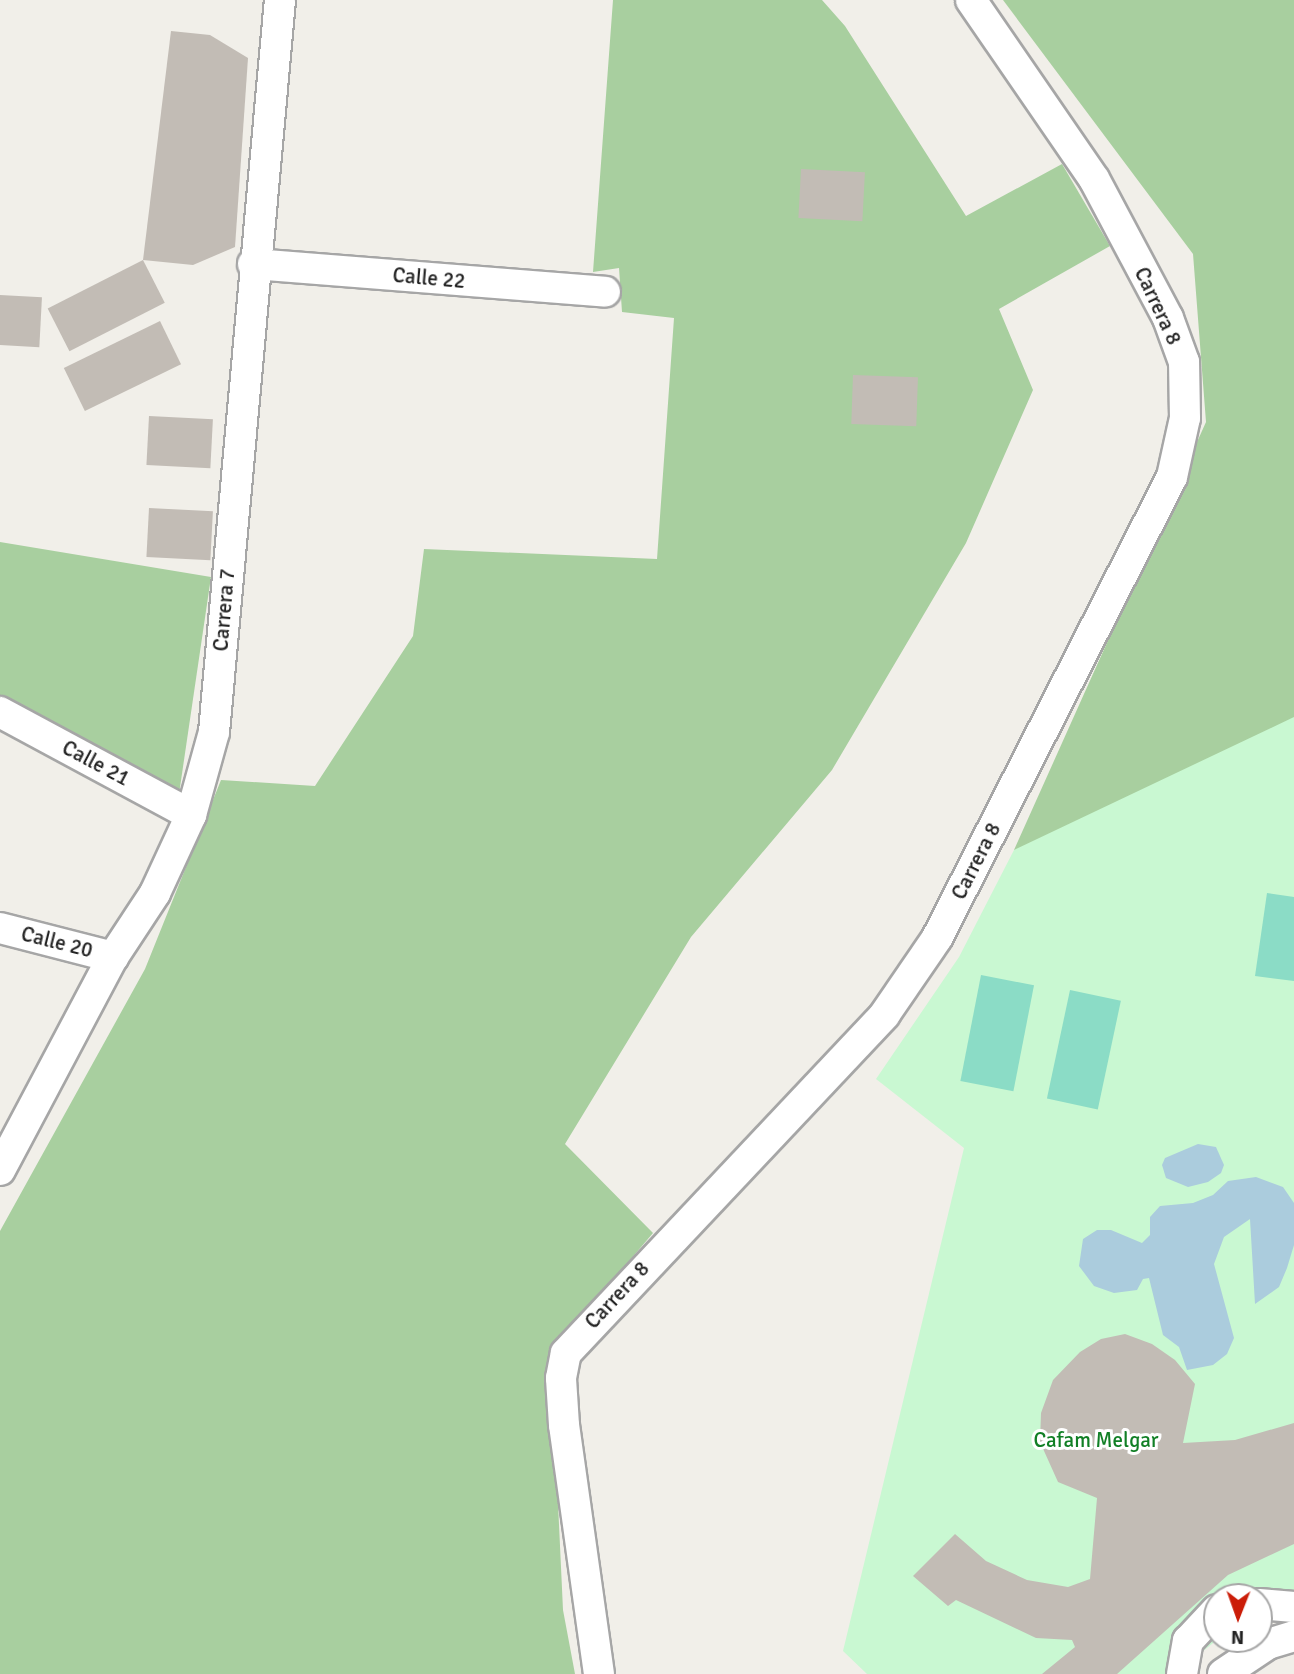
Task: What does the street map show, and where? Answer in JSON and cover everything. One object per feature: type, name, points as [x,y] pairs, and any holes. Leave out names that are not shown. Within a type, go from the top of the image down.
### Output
[{"type":"street","name":"Carrera 7","points":[[0,1170],[114,957],[155,893],[191,815],[214,732],[253,264],[280,0]]},
{"type":"street","name":"Carrera 8","points":[[599,1674],[564,1425],[561,1378],[566,1353],[885,1014],[937,938],[1172,477],[1185,418],[1184,362],[1168,318],[1094,179],[971,0]]},
{"type":"street","name":"Calle 22","points":[[253,264],[605,292]]},
{"type":"street","name":"Calle 21","points":[[0,712],[191,815]]},
{"type":"street","name":"Calle 20","points":[[0,928],[114,957]]},
{"type":"street","points":[[1273,1605],[1294,1606]]},
{"type":"street","points":[[1182,1674],[1188,1641],[1203,1625]]},
{"type":"street","points":[[1223,1674],[1268,1644],[1294,1636]]},
{"type":"green space","points":[[613,0],[822,0],[845,26],[966,216],[1062,164],[1110,246],[999,309],[1033,390],[966,543],[832,770],[691,937],[565,1144],[653,1233],[551,1353],[563,1610],[575,1674],[0,1674],[0,1231],[145,969],[221,780],[315,786],[413,636],[424,549],[657,559],[674,318],[622,312],[619,268],[593,272]]},
{"type":"green space","points":[[1003,0],[1294,0],[1294,831],[1169,886],[1014,850],[1206,422],[1193,254]]},
{"type":"green space","points":[[0,542],[211,577],[179,794],[0,697]]},
{"type":"green space","name":"Cafam Melgar","points":[[1294,717],[1294,1611],[1273,1603],[1273,1583],[1203,1583],[1203,1651],[1175,1674],[867,1674],[843,1651],[964,1148],[876,1079],[959,957],[1014,850]]},
{"type":"green space","points":[[1267,893],[1294,897],[1294,981],[1255,976]]},
{"type":"green space","points":[[981,975],[1034,985],[1013,1091],[960,1081]]},
{"type":"green space","points":[[1070,990],[1121,1001],[1098,1109],[1047,1099]]},
{"type":"water","points":[[1198,1144],[1216,1147],[1224,1165],[1221,1173],[1208,1182],[1188,1187],[1166,1178],[1162,1165],[1165,1158]]},
{"type":"water","points":[[1256,1177],[1283,1187],[1294,1203],[1294,1245],[1287,1268],[1279,1287],[1255,1304],[1250,1219],[1224,1237],[1214,1264],[1234,1338],[1227,1354],[1213,1365],[1187,1370],[1179,1347],[1163,1335],[1149,1278],[1143,1279],[1137,1290],[1114,1293],[1094,1286],[1079,1266],[1083,1239],[1097,1230],[1111,1230],[1142,1243],[1150,1235],[1150,1217],[1160,1206],[1193,1203],[1213,1195],[1228,1181]]},
{"type":"building","points":[[171,31],[210,35],[248,58],[235,247],[193,265],[143,260]]},
{"type":"building","points":[[801,169],[865,172],[862,221],[798,218]]},
{"type":"building","points":[[143,260],[165,303],[69,351],[48,309]]},
{"type":"building","points":[[0,295],[42,297],[39,347],[0,345]]},
{"type":"building","points":[[160,321],[181,364],[85,411],[64,368]]},
{"type":"building","points":[[853,375],[918,377],[916,426],[851,424]]},
{"type":"building","points":[[149,416],[213,419],[210,468],[146,465]]},
{"type":"building","points":[[149,508],[213,511],[210,560],[146,557]]},
{"type":"building","points":[[1125,1334],[1152,1344],[1175,1360],[1195,1384],[1183,1443],[1235,1440],[1294,1423],[1294,1544],[1228,1575],[1219,1583],[1203,1583],[1203,1597],[1117,1674],[1042,1674],[1075,1647],[1072,1640],[1036,1638],[956,1600],[948,1606],[913,1576],[955,1534],[986,1561],[1027,1580],[1068,1587],[1090,1579],[1097,1498],[1058,1482],[1040,1442],[1041,1413],[1053,1380],[1080,1352],[1101,1339]]}]
